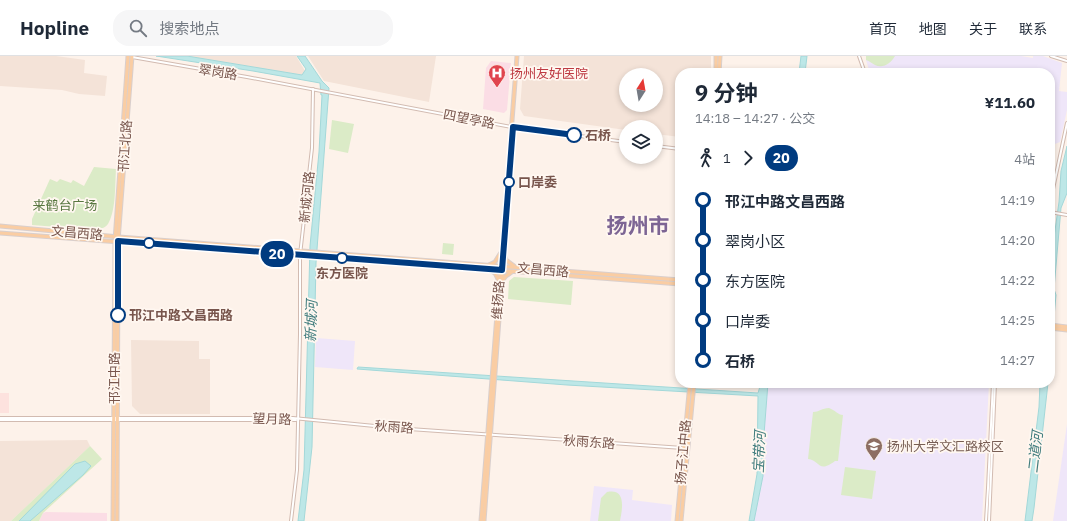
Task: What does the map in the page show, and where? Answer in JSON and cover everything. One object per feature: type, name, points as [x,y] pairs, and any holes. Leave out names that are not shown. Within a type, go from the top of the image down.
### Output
[{"type":"main road","name":"邗江北路","points":[[117,236],[130,56]]},
{"type":"main road","name":"维扬路","points":[[482,521],[518,56]]},
{"type":"main road","points":[[716,56],[716,68]]},
{"type":"main road","points":[[719,68],[720,56]]},
{"type":"main road","name":"文昌西路","points":[[0,226],[301,253],[308,256],[318,257],[675,284]]},
{"type":"main road","name":"文昌西路","points":[[0,233],[301,253],[307,251],[675,280]]},
{"type":"main road","name":"邗江中路","points":[[117,236],[117,521]]},
{"type":"main road","points":[[489,265],[498,259],[502,253],[506,260],[515,267]]},
{"type":"main road","points":[[489,269],[495,273],[500,282],[513,271]]},
{"type":"main road","points":[[1055,327],[1067,327]]},
{"type":"main road","points":[[1055,327],[1067,330]]},
{"type":"main road","name":"扬子江中路","points":[[677,521],[683,448],[692,388]]},
{"type":"main road","name":"扬子江中路","points":[[681,521],[688,449],[691,393]]},
{"type":"main road","name":"邗江中路","points":[[113,521],[116,419]]},
{"type":"street","name":"翠岗路","points":[[123,56],[313,89]]},
{"type":"street","points":[[860,56],[863,68]]},
{"type":"street","points":[[1051,56],[1067,61]]},
{"type":"street","name":"四望亭路","points":[[313,89],[512,127],[619,141]]},
{"type":"street","name":"新城河路","points":[[291,521],[297,470],[301,253],[312,148],[313,89]]},
{"type":"street","points":[[1055,180],[1067,123]]},
{"type":"street","points":[[663,147],[675,148]]},
{"type":"street","points":[[1055,213],[1067,215]]},
{"type":"street","points":[[987,521],[994,388]]},
{"type":"street","name":"望月路","points":[[0,419],[298,419]]},
{"type":"street","name":"秋雨路","points":[[298,419],[489,434]]},
{"type":"street","name":"秋雨东路","points":[[489,434],[688,449]]},
{"type":"shaded area","points":[[0,56],[56,56],[85,60],[84,73],[107,76],[105,96],[79,94],[62,90],[0,86]]},
{"type":"shaded area","points":[[187,56],[296,56],[305,71],[302,75]]},
{"type":"shaded area","points":[[308,56],[436,56],[429,102],[324,81]]},
{"type":"shaded area","points":[[524,56],[711,56],[711,68],[675,68],[675,136],[663,135],[663,120],[619,120],[619,129],[524,116],[520,109]]},
{"type":"shaded area","points":[[866,56],[1021,56],[1033,58],[1033,56],[1043,56],[1062,63],[1059,91],[1067,92],[1067,110],[1060,142],[1055,144],[1055,68],[868,68]]},
{"type":"shaded area","name":"扬州友好医院","points":[[491,61],[511,63],[507,110],[504,113],[483,109],[486,68]]},
{"type":"shaded area","points":[[316,338],[355,341],[353,370],[315,367]]},
{"type":"shaded area","points":[[131,340],[199,341],[199,359],[210,359],[210,414],[140,414],[132,406]]},
{"type":"shaded area","name":"扬州大学文汇路校区","points":[[768,388],[989,388],[982,521],[754,521],[763,476],[763,447]]},
{"type":"shaded area","points":[[0,393],[9,393],[9,413],[0,413]]},
{"type":"shaded area","points":[[1067,424],[1067,521],[1053,521]]},
{"type":"shaded area","points":[[87,440],[90,446],[11,521],[0,521],[0,441]]},
{"type":"shaded area","points":[[594,486],[633,490],[632,500],[672,505],[671,521],[590,521]]},
{"type":"shaded area","points":[[43,513],[107,513],[107,521],[39,521]]},
{"type":"green space","points":[[866,56],[895,56],[884,66],[878,66],[866,60]]},
{"type":"green space","points":[[332,120],[354,124],[348,153],[329,149]]},
{"type":"green space","name":"来鹤台广场","points":[[94,167],[116,169],[113,210],[107,225],[96,230],[32,225],[32,219],[50,179],[57,182],[60,179],[71,183],[73,180],[84,186]]},
{"type":"green space","points":[[443,243],[454,244],[453,255],[442,254]]},
{"type":"green space","points":[[514,277],[573,281],[571,305],[508,299],[509,281]]},
{"type":"green space","points":[[829,408],[843,415],[838,461],[822,466],[808,459],[813,412]]},
{"type":"green space","points":[[90,446],[102,459],[43,513],[39,521],[11,521]]},
{"type":"green space","points":[[845,467],[876,471],[872,499],[841,495]]},
{"type":"green space","points":[[607,492],[618,493],[622,501],[620,521],[598,521],[601,498]]},
{"type":"water","name":"新城河","points":[[156,56],[187,56],[302,75],[306,69],[297,56],[305,56],[322,81],[329,88],[316,263],[312,447],[304,521],[298,521],[304,470],[310,246],[319,152],[322,95],[320,83]]},
{"type":"water","points":[[801,56],[807,56],[806,68],[800,68]]},
{"type":"water","points":[[1067,146],[1067,193],[1061,208],[1055,277],[1055,230],[1061,171]]},
{"type":"water","name":"宝带河","points":[[358,367],[758,393],[760,388],[768,388],[763,447],[763,476],[754,521],[749,521],[757,474],[758,396],[567,385],[357,369]]},
{"type":"water","name":"二道河","points":[[1040,388],[1047,388],[1032,521],[1025,521],[1039,407]]},
{"type":"water","points":[[85,461],[91,466],[83,475],[30,521],[19,521],[75,464]]},
{"type":"bus line","name":"20","points":[[118,315],[118,241],[502,270],[513,127],[574,135]]},
{"type":"place","name":"扬州友好医院","points":[[497,88]]},
{"type":"place","name":"石桥","points":[[574,135]]},
{"type":"place","name":"口岸委","points":[[509,182]]},
{"type":"place","name":"东方医院","points":[[342,258]]},
{"type":"place","name":"邗江中路文昌西路","points":[[118,315]]},
{"type":"place","name":"扬州大学文汇路校区","points":[[874,461]]},
{"type":"district","name":"扬州市","points":[[638,225]]}]
